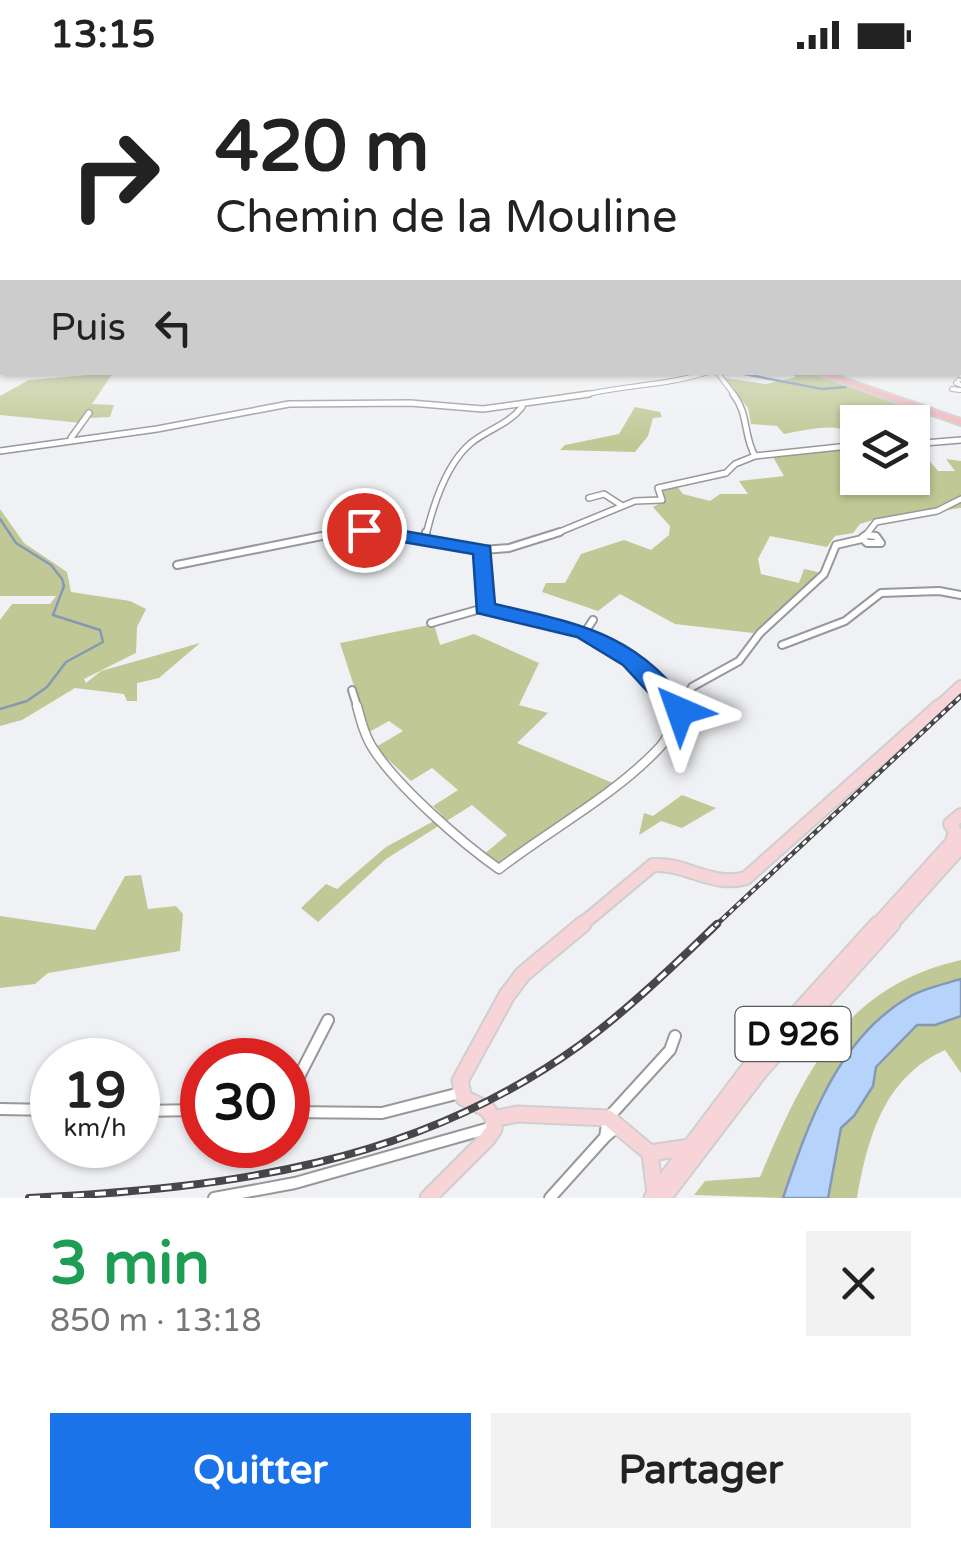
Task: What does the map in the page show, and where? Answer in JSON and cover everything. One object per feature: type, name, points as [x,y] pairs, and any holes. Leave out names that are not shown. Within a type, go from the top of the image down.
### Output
[{"type":"highway","points":[[828,375],[961,421]]},
{"type":"main road","points":[[494,1123],[487,1109],[466,1100],[461,1093],[462,1078],[515,984],[538,959],[646,868],[668,864],[726,882],[742,881],[961,686]]},
{"type":"main road","name":"D 926","points":[[958,840],[951,820],[961,815]]},
{"type":"main road","name":"D 926","points":[[657,1197],[757,1058],[958,840]]},
{"type":"main road","name":"D 926","points":[[657,1197],[958,840]]},
{"type":"main road","points":[[428,1198],[494,1123],[517,1114],[610,1127],[650,1153],[690,1147]]},
{"type":"main road","points":[[650,1153],[657,1197]]},
{"type":"street","points":[[0,451],[138,432],[295,403],[410,402],[474,410],[521,406],[700,375]]},
{"type":"street","points":[[719,375],[744,410],[747,442],[755,456]]},
{"type":"street","points":[[425,539],[428,517],[444,492],[456,458],[470,444],[515,418],[521,406]]},
{"type":"street","points":[[70,440],[89,413]]},
{"type":"street","points":[[930,443],[961,440]]},
{"type":"street","points":[[178,566],[348,530],[483,550],[524,545],[642,499],[662,500],[660,487],[726,473],[735,464],[755,456],[840,447]]},
{"type":"street","points":[[589,498],[604,494],[622,506]]},
{"type":"street","points":[[352,690],[377,755],[471,848],[499,869],[539,838],[584,811],[652,754],[666,738],[695,685],[736,665],[760,633],[824,574],[836,546],[867,535],[876,522],[937,511],[961,499]]},
{"type":"street","points":[[483,550],[484,608]]},
{"type":"street","points":[[782,645],[845,621],[881,593],[939,591],[961,595]]},
{"type":"street","points":[[431,622],[484,608],[585,632],[632,660],[680,711]]},
{"type":"street","points":[[585,632],[593,620]]},
{"type":"street","points":[[310,1055],[328,1020]]},
{"type":"street","points":[[550,1198],[670,1050],[675,1036]]},
{"type":"street","points":[[310,1112],[382,1113],[461,1093]]},
{"type":"street","points":[[0,1110],[30,1110]]},
{"type":"street","points":[[214,1198],[295,1184],[494,1123]]},
{"type":"green space","points":[[112,375],[92,404],[114,405],[110,417],[89,418],[82,423],[0,415],[0,396],[29,380]]},
{"type":"green space","points":[[793,375],[817,375],[902,405],[840,405],[840,428],[784,434],[777,426],[751,424],[748,408],[724,378],[766,384],[796,377]]},
{"type":"green space","points":[[635,407],[660,412],[662,417],[653,418],[648,436],[635,452],[560,450],[565,445],[619,434]]},
{"type":"green space","points":[[840,449],[840,495],[930,495],[930,461],[938,471],[955,471],[946,459],[961,461],[961,508],[873,520],[860,524],[853,533],[835,536],[827,547],[770,536],[758,559],[761,574],[799,583],[804,569],[818,572],[809,585],[753,633],[675,624],[620,594],[598,611],[542,592],[546,583],[565,583],[581,554],[624,540],[651,550],[669,535],[670,526],[653,507],[666,500],[659,489],[676,485],[683,494],[710,501],[720,494],[748,494],[739,481],[784,476],[773,457]]},
{"type":"green space","points":[[0,509],[24,543],[67,572],[71,592],[130,601],[146,609],[137,627],[136,653],[84,679],[86,683],[101,671],[200,643],[159,678],[137,683],[137,701],[127,701],[124,694],[75,688],[22,720],[0,726],[0,620],[12,604],[50,604],[56,596],[0,596]]},
{"type":"green space","points":[[434,624],[440,645],[474,634],[539,663],[519,705],[548,713],[517,743],[613,783],[589,805],[496,864],[483,855],[507,835],[472,805],[386,859],[318,922],[301,908],[326,884],[337,889],[386,847],[443,816],[433,806],[458,790],[432,768],[411,781],[379,751],[376,747],[403,731],[389,721],[369,732],[340,643]]},
{"type":"green space","points":[[682,795],[716,808],[682,828],[661,821],[639,835],[644,813],[653,816]]},
{"type":"green space","points":[[141,875],[148,909],[176,906],[183,914],[180,951],[48,973],[35,984],[0,988],[0,916],[95,930],[125,876]]},
{"type":"green space","points":[[961,960],[961,979],[910,996],[799,1150],[783,1198],[694,1195],[705,1181],[760,1177],[812,1070],[857,1013],[886,991],[920,973]]},
{"type":"green space","points":[[961,1016],[961,1073],[945,1050],[907,1076],[893,1093],[873,1132],[857,1198],[828,1198],[841,1128],[854,1116],[873,1086],[876,1067],[917,1025],[936,1025]]},
{"type":"water","points":[[961,979],[961,1016],[935,1025],[917,1025],[876,1067],[873,1086],[854,1116],[841,1128],[828,1198],[783,1198],[828,1086],[862,1036],[909,997]]},
{"type":"waterway","points":[[750,375],[822,389],[846,387]]},
{"type":"waterway","points":[[0,519],[16,543],[51,565],[62,579],[64,586],[53,615],[100,630],[103,642],[66,662],[47,687],[27,701],[0,709]]},
{"type":"railway","points":[[715,926],[961,696]]},
{"type":"railway","points":[[29,1198],[175,1187],[247,1177],[385,1144],[452,1118],[517,1086],[580,1045],[717,924]]},
{"type":"route","points":[[364,530],[483,550],[484,608],[585,632],[632,660],[680,711]]}]
